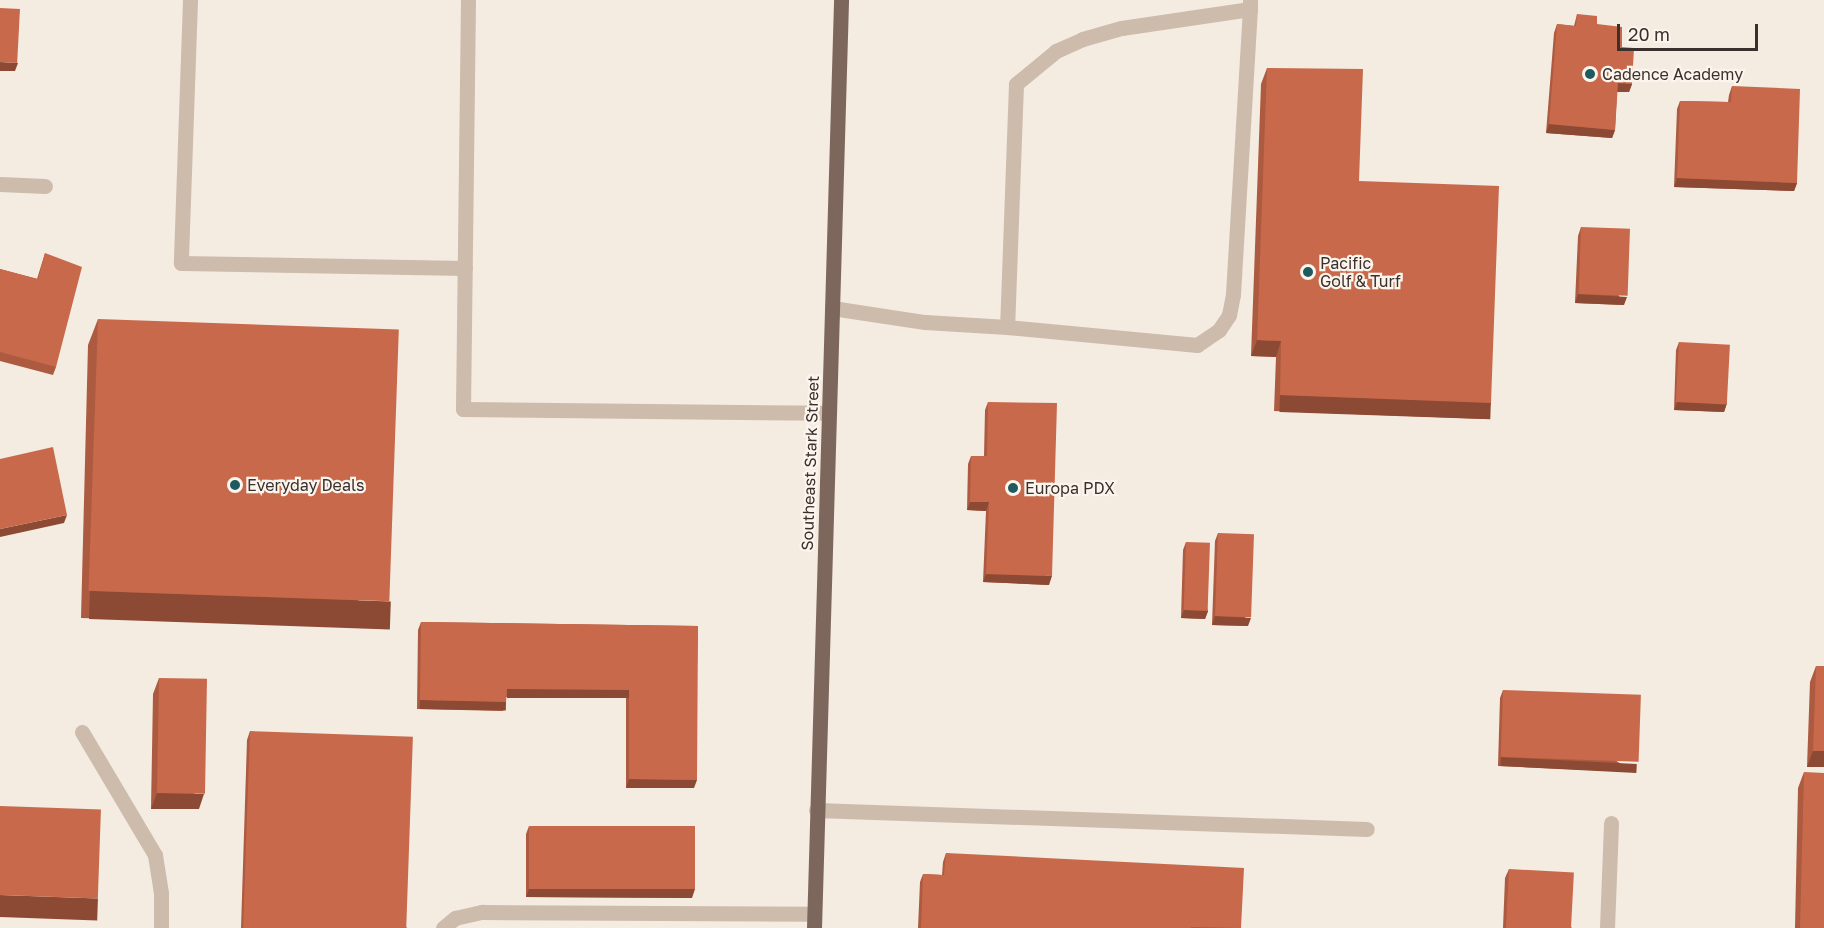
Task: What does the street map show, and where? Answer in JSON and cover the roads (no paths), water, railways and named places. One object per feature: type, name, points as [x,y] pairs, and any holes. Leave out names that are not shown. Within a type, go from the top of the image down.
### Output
[{"type":"main road","name":"Southeast Stark Street","points":[[814,921],[841,0]]},
{"type":"lane","points":[[190,0],[181,263],[465,268]]},
{"type":"lane","points":[[468,0],[463,409],[830,413]]},
{"type":"lane","points":[[832,308],[925,322],[1007,327],[1197,345],[1219,330],[1229,315],[1233,294],[1250,4],[1121,28],[1083,39],[1056,51],[1016,84],[1007,327]]},
{"type":"lane","points":[[0,184],[45,186]]},
{"type":"lane","points":[[82,732],[155,855],[161,893],[160,928]]},
{"type":"lane","points":[[816,810],[1367,829]]},
{"type":"lane","points":[[1607,928],[1611,823]]},
{"type":"lane","points":[[443,928],[455,918],[482,912],[814,921]]},
{"type":"place","name":"Cadence Academy","points":[[1590,74]]},
{"type":"place","name":"Pacific Golf & Turf","points":[[1308,272]]},
{"type":"place","name":"Everyday Deals","points":[[235,485]]},
{"type":"place","name":"Europa PDX","points":[[1013,488]]}]
